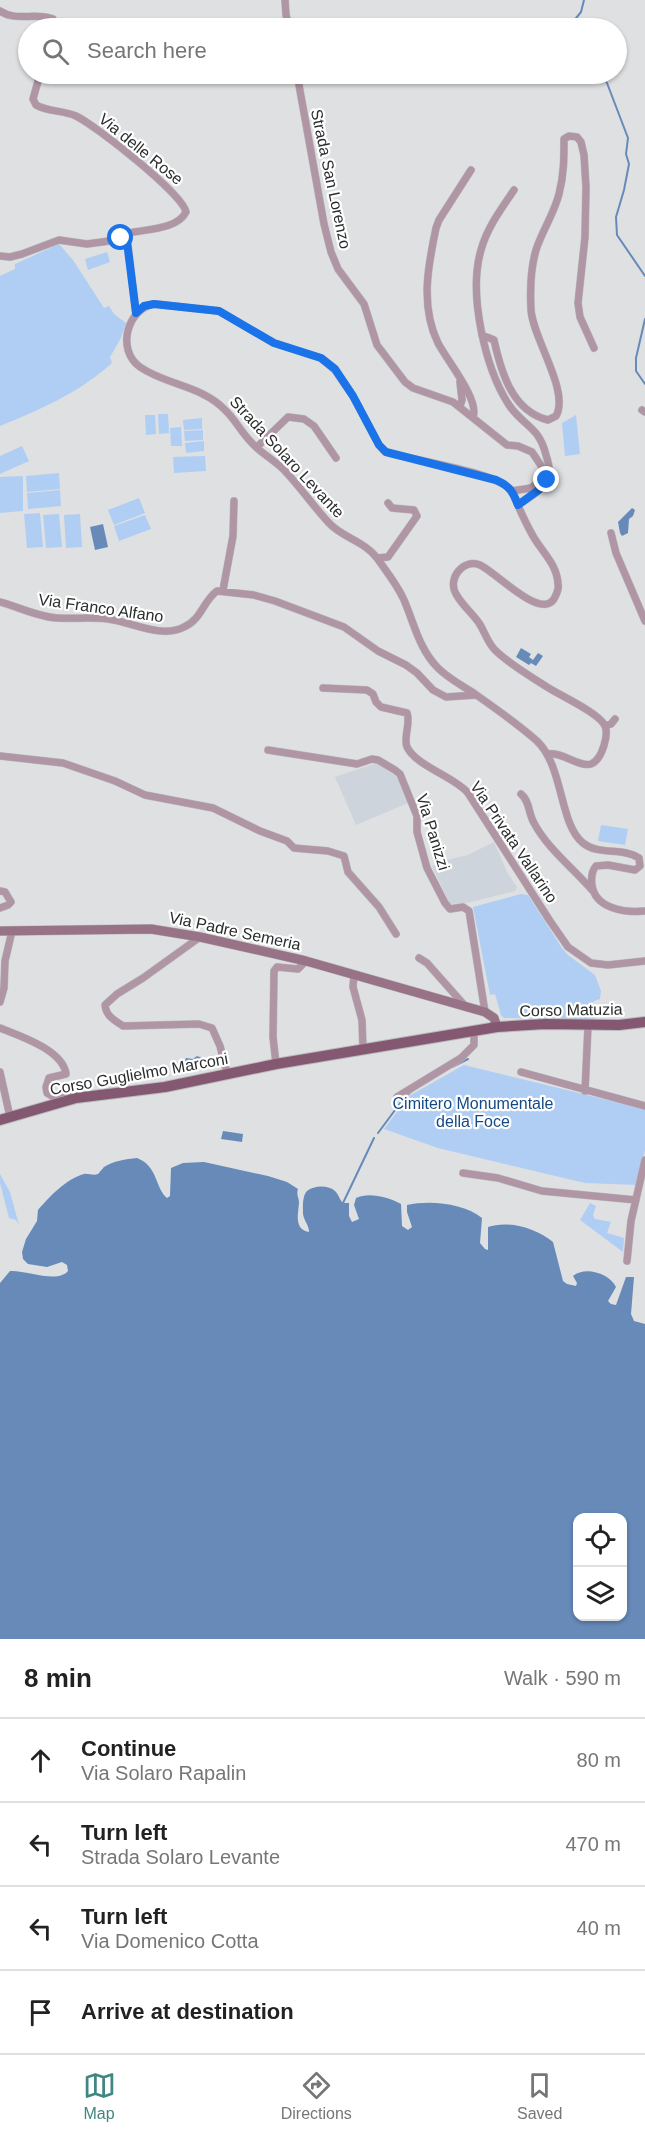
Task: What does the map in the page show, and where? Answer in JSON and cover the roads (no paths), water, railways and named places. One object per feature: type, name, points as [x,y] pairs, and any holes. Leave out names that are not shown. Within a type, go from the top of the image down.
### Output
[{"type":"main road","name":"Via Padre Semeria","points":[[0,931],[151,930],[200,937],[306,961],[485,1012]]},
{"type":"main road","points":[[276,1064],[497,1027],[494,1018],[485,1012]]},
{"type":"main road","name":"Corso Matuzia","points":[[497,1027],[545,1024],[619,1025],[645,1022]]},
{"type":"main road","name":"Corso Guglielmo Marconi","points":[[5,1119],[76,1098],[165,1087],[276,1064]]},
{"type":"street","points":[[285,0],[287,18]]},
{"type":"street","points":[[0,11],[18,17],[49,18]]},
{"type":"street","name":"Via delle Rose","points":[[37,84],[33,99],[36,105],[74,115],[96,128],[172,191],[185,207],[186,212],[180,220],[129,233],[124,239]]},
{"type":"street","name":"Strada San Lorenzo","points":[[299,84],[331,252],[338,269],[364,304],[377,345],[405,382],[413,388],[460,406],[507,445],[527,450],[538,458],[543,473],[538,483],[531,488],[512,491]]},
{"type":"street","points":[[482,335],[494,340],[500,366],[508,386],[522,405],[548,420],[556,416],[559,407],[554,375],[534,326],[531,301],[537,249],[559,197],[565,161],[564,139],[572,135],[577,136],[581,141],[586,180],[585,237],[578,303],[580,317],[594,348]]},
{"type":"street","points":[[471,170],[436,228],[427,290],[427,309],[438,342],[471,398],[475,412],[473,417]]},
{"type":"street","points":[[513,190],[489,229],[480,252],[477,279],[482,335],[496,382],[510,408],[539,435],[549,465],[549,473],[544,486],[518,505]]},
{"type":"street","points":[[0,256],[10,257],[22,254],[60,240],[87,244],[124,239],[128,246],[136,313]]},
{"type":"street","points":[[136,313],[144,306],[154,304],[219,311],[274,343],[316,356],[335,369],[353,396],[379,445],[386,452],[478,474],[503,483],[512,491],[533,536],[553,565],[558,588],[554,600],[544,606],[537,603],[513,589],[483,566],[473,564],[465,565],[457,572],[454,579],[455,592],[481,626],[487,641],[497,652],[598,718],[605,726],[607,734],[599,757],[593,763],[585,764],[556,754],[547,754]]},
{"type":"street","name":"Strada Solaro Levante","points":[[136,313],[127,337],[127,350],[133,360],[145,369],[202,393],[225,409],[252,444],[285,471],[330,524],[366,546],[377,558],[401,594],[430,659],[444,673],[537,741],[547,754],[576,836],[593,848],[633,854],[639,858],[640,866],[635,870],[608,865],[596,866],[592,875],[592,890]]},
{"type":"street","points":[[460,380],[462,400],[460,406]]},
{"type":"street","points":[[257,447],[288,417],[304,419],[314,426],[336,458]]},
{"type":"street","points":[[234,501],[233,536],[223,591],[275,601],[344,627],[378,651],[406,665],[433,690],[446,697],[476,695]]},
{"type":"street","points":[[377,558],[388,557],[417,516],[414,510],[392,508],[388,502]]},
{"type":"street","points":[[611,532],[616,553],[645,621]]},
{"type":"street","name":"Via Franco Alfano","points":[[0,602],[57,618],[109,619],[170,631],[184,627],[199,616],[212,594],[223,591]]},
{"type":"street","name":"Via Privata Vallarino","points":[[323,688],[367,690],[373,694],[381,707],[401,711],[409,716],[406,740],[408,747],[434,771],[459,784],[468,793],[568,946],[591,963],[645,961]]},
{"type":"street","points":[[605,726],[611,724],[615,719]]},
{"type":"street","name":"Via Panizzi","points":[[268,750],[357,764],[372,759],[378,760],[400,774],[417,816],[417,832],[427,868],[450,909],[463,907],[469,911],[485,1012]]},
{"type":"street","points":[[0,756],[63,763],[115,781],[146,795],[213,808],[260,831],[287,841],[294,848],[340,854],[344,856],[348,872],[379,907],[396,934]]},
{"type":"street","points":[[521,794],[527,800],[535,826],[603,903],[612,908],[630,912],[645,911]]},
{"type":"street","points":[[0,891],[5,892],[11,902],[0,908]]},
{"type":"street","points":[[0,1002],[4,988],[5,961],[12,931]]},
{"type":"street","points":[[200,937],[117,994],[105,1005],[106,1011],[113,1020],[123,1026],[199,1024],[212,1028],[220,1046],[227,1073]]},
{"type":"street","points":[[419,958],[427,963],[466,1007]]},
{"type":"street","points":[[276,1064],[273,1012],[274,969],[277,967],[298,969],[306,961]]},
{"type":"street","points":[[354,975],[353,987],[362,1020],[363,1049]]},
{"type":"street","points":[[585,1092],[588,1026]]},
{"type":"street","points":[[0,1028],[37,1044],[57,1057],[66,1074],[50,1078],[46,1087],[47,1094],[65,1092],[76,1098]]},
{"type":"street","points":[[397,1097],[467,1053],[474,1046],[474,1032]]},
{"type":"street","points":[[0,1072],[5,1119]]},
{"type":"street","points":[[521,1072],[585,1092],[645,1106]]},
{"type":"street","points":[[627,1261],[631,1221],[642,1186],[645,1160]]},
{"type":"street","points":[[463,1173],[498,1178],[542,1191],[636,1200]]},
{"type":"waterway","points":[[576,18],[581,12],[584,0]]},
{"type":"waterway","points":[[607,84],[628,138],[626,154],[629,164],[616,217],[617,235],[645,276]]},
{"type":"waterway","points":[[645,319],[636,358],[636,371],[645,384]]},
{"type":"waterway","points":[[452,1067],[468,1059]]},
{"type":"waterway","points":[[378,1133],[411,1092]]},
{"type":"waterway","points":[[343,1203],[374,1138]]},
{"type":"park label","name":"Cimitero Monumentale della Foce","points":[[473,1112]]}]
